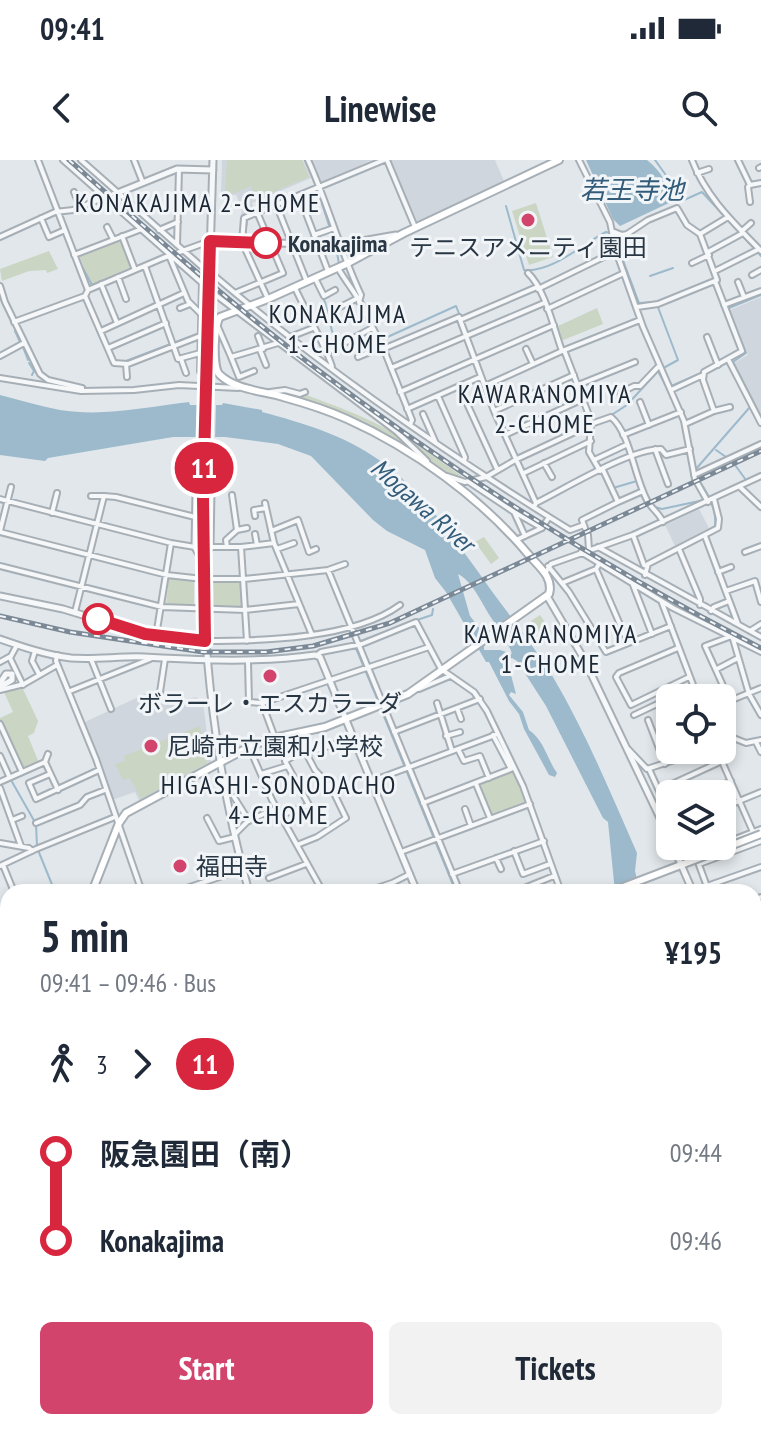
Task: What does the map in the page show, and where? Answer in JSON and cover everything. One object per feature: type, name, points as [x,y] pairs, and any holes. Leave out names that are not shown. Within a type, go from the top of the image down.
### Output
[{"type":"main road","points":[[95,884],[126,813],[249,747],[346,719],[408,694],[546,597],[551,586],[547,569],[500,521],[434,470],[391,441],[346,418],[244,388],[220,376],[215,367],[216,322],[220,317],[338,268],[404,233],[559,160]]},
{"type":"main road","points":[[736,844],[759,835]]},
{"type":"main road","points":[[631,884],[694,860]]},
{"type":"street","points":[[38,160],[88,290]]},
{"type":"street","points":[[63,160],[202,283],[200,371],[215,371],[215,367]]},
{"type":"street","points":[[81,160],[201,266]]},
{"type":"street","points":[[134,160],[143,183]]},
{"type":"street","points":[[177,245],[178,160]]},
{"type":"street","points":[[213,160],[203,486],[205,641],[220,762],[247,884]]},
{"type":"street","points":[[308,160],[346,264],[361,295],[358,300],[334,310]]},
{"type":"street","points":[[268,299],[242,242],[244,218],[385,160],[416,229]]},
{"type":"street","points":[[579,160],[610,222],[616,251],[640,320],[685,424],[694,475],[711,501],[719,526],[647,566]]},
{"type":"street","points":[[692,160],[703,185],[726,219],[758,251],[715,271]]},
{"type":"street","points":[[738,160],[750,185],[750,202]]},
{"type":"street","points":[[0,237],[41,218],[80,207],[180,169],[213,170]]},
{"type":"street","points":[[697,173],[709,169]]},
{"type":"street","points":[[750,185],[761,183]]},
{"type":"street","points":[[74,192],[80,207]]},
{"type":"street","points":[[299,195],[329,272]]},
{"type":"street","points":[[276,204],[307,282]]},
{"type":"street","points":[[612,231],[627,234],[648,220],[677,208],[687,225],[700,234],[715,271],[715,281],[742,351],[671,390]]},
{"type":"street","points":[[235,293],[283,273],[257,212]]},
{"type":"street","points":[[41,218],[49,237],[65,230]]},
{"type":"street","points":[[700,234],[726,219]]},
{"type":"street","points":[[159,230],[178,222]]},
{"type":"street","points":[[692,263],[741,234],[751,223]]},
{"type":"street","points":[[107,227],[113,240]]},
{"type":"street","points":[[313,236],[334,228]]},
{"type":"street","points":[[74,255],[140,229]]},
{"type":"street","points":[[14,322],[85,296],[88,290],[101,284],[210,241],[339,245],[404,233]]},
{"type":"street","points":[[122,236],[135,270]]},
{"type":"street","points":[[372,241],[376,250]]},
{"type":"street","points":[[460,320],[616,251]]},
{"type":"street","points":[[169,255],[184,293],[201,314]]},
{"type":"street","points":[[145,265],[178,359],[181,359],[186,373]]},
{"type":"street","points":[[338,268],[383,348],[412,420],[410,425]]},
{"type":"street","points":[[752,275],[761,270]]},
{"type":"street","points":[[210,272],[290,337],[404,421],[570,530],[585,526],[582,520],[643,491]]},
{"type":"street","points":[[528,273],[554,325],[583,399],[591,424],[589,452],[618,502]]},
{"type":"street","points":[[547,309],[624,273]]},
{"type":"street","points":[[118,277],[126,299]]},
{"type":"street","points":[[315,278],[324,296],[335,290]]},
{"type":"street","points":[[637,307],[658,304],[715,281]]},
{"type":"street","points":[[738,282],[744,297]]},
{"type":"street","points":[[101,284],[117,323]]},
{"type":"street","points":[[0,286],[2,303],[42,376],[82,388],[81,391]]},
{"type":"street","points":[[295,288],[313,328],[334,363],[332,369]]},
{"type":"street","points":[[725,305],[761,291]]},
{"type":"street","points":[[101,331],[184,293]]},
{"type":"street","points":[[85,296],[114,363],[126,364],[200,336]]},
{"type":"street","points":[[217,296],[397,432],[434,470],[462,482],[486,477],[517,459],[611,417],[623,435],[649,504],[663,522]]},
{"type":"street","points":[[391,368],[544,303]]},
{"type":"street","points":[[180,308],[190,304]]},
{"type":"street","points":[[358,357],[458,317],[535,505]]},
{"type":"street","points":[[485,386],[563,350],[640,320]]},
{"type":"street","points":[[216,322],[239,377],[254,371]]},
{"type":"street","points":[[108,348],[166,323]]},
{"type":"street","points":[[400,392],[554,325]]},
{"type":"street","points":[[290,337],[313,328]]},
{"type":"street","points":[[328,352],[372,328]]},
{"type":"street","points":[[258,336],[266,365]]},
{"type":"street","points":[[707,337],[718,365]]},
{"type":"street","points":[[0,356],[24,343]]},
{"type":"street","points":[[231,357],[278,343]]},
{"type":"street","points":[[526,349],[533,364]]},
{"type":"street","points":[[181,359],[200,353]]},
{"type":"street","points":[[728,359],[761,423]]},
{"type":"street","points":[[578,385],[626,363],[635,362]]},
{"type":"street","points":[[126,364],[127,377]]},
{"type":"street","points":[[620,393],[640,386],[658,367]]},
{"type":"street","points":[[494,411],[574,375]]},
{"type":"street","points":[[703,375],[714,411]]},
{"type":"street","points":[[407,409],[480,377]]},
{"type":"street","points":[[0,378],[81,391],[207,385],[244,388]]},
{"type":"street","points":[[264,393],[285,390],[300,394],[305,392]]},
{"type":"street","points":[[438,396],[465,457],[464,462]]},
{"type":"street","points":[[464,397],[497,469]]},
{"type":"street","points":[[505,435],[583,399]]},
{"type":"street","points":[[640,402],[649,425]]},
{"type":"street","points":[[685,424],[730,407]]},
{"type":"street","points":[[623,435],[681,412]]},
{"type":"street","points":[[423,414],[437,444]]},
{"type":"street","points":[[397,432],[404,421]]},
{"type":"street","points":[[523,473],[591,441]]},
{"type":"street","points":[[694,475],[761,444]]},
{"type":"street","points":[[594,460],[626,445]]},
{"type":"street","points":[[535,505],[630,457],[655,449],[661,449],[666,455],[690,449]]},
{"type":"street","points":[[655,449],[668,484]]},
{"type":"street","points":[[544,463],[552,477]]},
{"type":"street","points":[[671,626],[606,652],[562,583],[547,569],[581,552],[663,522],[761,476]]},
{"type":"street","points":[[468,482],[542,528]]},
{"type":"street","points":[[11,487],[0,532],[167,575],[244,579],[328,570],[345,564]]},
{"type":"street","points":[[740,487],[761,507]]},
{"type":"street","points":[[196,491],[195,547],[202,558]]},
{"type":"street","points":[[202,558],[210,547],[211,491]]},
{"type":"street","points":[[52,513],[57,493]]},
{"type":"street","points":[[232,495],[238,520],[237,530]]},
{"type":"street","points":[[91,496],[106,496],[195,517]]},
{"type":"street","points":[[75,612],[106,496]]},
{"type":"street","points":[[0,499],[195,547]]},
{"type":"street","points":[[255,516],[254,510],[266,505],[275,546],[312,635]]},
{"type":"street","points":[[514,512],[525,536]]},
{"type":"street","points":[[516,540],[542,528],[549,517]]},
{"type":"street","points":[[271,531],[297,518],[309,552],[316,549]]},
{"type":"street","points":[[227,547],[226,540],[237,530],[247,528]]},
{"type":"street","points":[[255,534],[257,545]]},
{"type":"street","points":[[588,535],[589,550]]},
{"type":"street","points":[[633,535],[647,566]]},
{"type":"street","points":[[705,536],[738,625]]},
{"type":"street","points":[[156,636],[171,543]]},
{"type":"street","points":[[210,547],[294,543]]},
{"type":"street","points":[[745,552],[761,546]]},
{"type":"street","points":[[241,547],[247,641]]},
{"type":"street","points":[[598,547],[761,637]]},
{"type":"street","points":[[678,550],[700,605]]},
{"type":"street","points":[[581,552],[598,566],[761,652]]},
{"type":"street","points":[[0,566],[162,607],[245,610],[299,604]]},
{"type":"street","points":[[562,583],[598,566]]},
{"type":"street","points":[[598,566],[628,643]]},
{"type":"street","points":[[645,575],[647,566]]},
{"type":"street","points":[[718,572],[731,567]]},
{"type":"street","points":[[328,570],[365,668],[456,884]]},
{"type":"street","points":[[726,591],[755,581],[761,602]]},
{"type":"street","points":[[633,585],[652,634]]},
{"type":"street","points":[[0,596],[75,612],[156,636],[205,641],[312,635],[351,626],[400,605]]},
{"type":"street","points":[[546,597],[584,659],[656,809]]},
{"type":"street","points":[[662,601],[692,684]]},
{"type":"street","points":[[711,611],[729,601]]},
{"type":"street","points":[[0,639],[57,655],[248,662],[317,655],[416,622],[441,669],[480,699],[530,804],[558,884]]},
{"type":"street","points":[[750,632],[761,624]]},
{"type":"street","points":[[731,637],[749,694],[761,715]]},
{"type":"street","points":[[723,684],[705,646],[731,637]]},
{"type":"street","points":[[0,662],[11,656],[17,645]]},
{"type":"street","points":[[248,662],[249,702],[262,703],[429,647]]},
{"type":"street","points":[[678,648],[616,677],[631,705],[689,677]]},
{"type":"street","points":[[35,651],[32,661],[39,674]]},
{"type":"street","points":[[57,655],[57,665],[70,691],[139,884]]},
{"type":"street","points":[[317,655],[323,661],[414,884]]},
{"type":"street","points":[[11,656],[23,685]]},
{"type":"street","points":[[91,658],[111,709]]},
{"type":"street","points":[[70,691],[152,658]]},
{"type":"street","points":[[717,669],[738,658]]},
{"type":"street","points":[[160,692],[165,659]]},
{"type":"street","points":[[0,687],[23,685],[57,665]]},
{"type":"street","points":[[408,694],[450,676]]},
{"type":"street","points":[[736,699],[761,688]]},
{"type":"street","points":[[394,732],[480,699]]},
{"type":"street","points":[[262,703],[275,738]]},
{"type":"street","points":[[437,703],[452,751]]},
{"type":"street","points":[[634,715],[656,705]]},
{"type":"street","points":[[457,708],[461,719]]},
{"type":"street","points":[[648,720],[656,741]]},
{"type":"street","points":[[0,724],[22,772]]},
{"type":"street","points":[[446,736],[460,732]]},
{"type":"street","points":[[296,734],[322,779],[331,787],[346,818],[317,837],[297,845]]},
{"type":"street","points":[[372,781],[496,734]]},
{"type":"street","points":[[423,803],[511,769],[496,734]]},
{"type":"street","points":[[281,815],[309,805],[285,761],[305,751],[354,738]]},
{"type":"street","points":[[736,738],[746,743],[758,741],[761,752]]},
{"type":"street","points":[[249,747],[277,808],[318,884]]},
{"type":"street","points":[[627,748],[643,768],[665,764]]},
{"type":"street","points":[[458,749],[464,761],[480,756],[489,778]]},
{"type":"street","points":[[48,754],[45,762],[58,790]]},
{"type":"street","points":[[0,756],[9,777]]},
{"type":"street","points":[[21,846],[0,785],[9,777],[45,762]]},
{"type":"street","points":[[681,780],[715,764]]},
{"type":"street","points":[[261,774],[287,766]]},
{"type":"street","points":[[649,769],[656,784]]},
{"type":"street","points":[[50,774],[29,783],[36,799],[99,770]]},
{"type":"street","points":[[475,783],[490,818]]},
{"type":"street","points":[[36,823],[80,805],[87,797],[105,790]]},
{"type":"street","points":[[736,801],[761,792]]},
{"type":"street","points":[[736,793],[759,835],[761,848]]},
{"type":"street","points":[[234,797],[249,821]]},
{"type":"street","points":[[401,852],[530,804]]},
{"type":"street","points":[[207,818],[219,841],[235,836],[249,821],[277,808]]},
{"type":"street","points":[[465,809],[471,826]]},
{"type":"street","points":[[12,820],[22,816]]},
{"type":"street","points":[[2,866],[115,817]]},
{"type":"street","points":[[736,841],[759,835]]},
{"type":"street","points":[[452,874],[544,840]]},
{"type":"street","points":[[0,843],[32,851]]},
{"type":"street","points":[[514,851],[523,874],[550,864]]},
{"type":"street","points":[[496,858],[501,869]]},
{"type":"street","points":[[677,860],[689,884]]},
{"type":"street","points":[[696,860],[706,884]]},
{"type":"street","points":[[269,878],[306,864]]},
{"type":"street","points":[[720,884],[761,867]]},
{"type":"street","points":[[199,884],[243,869]]},
{"type":"street","points":[[392,884],[410,874]]},
{"type":"street","points":[[534,884],[554,876]]},
{"type":"shaded area","points":[[222,160],[303,160],[311,178],[252,203],[255,210],[241,216],[242,208],[236,195],[221,195]]},
{"type":"shaded area","points":[[310,160],[373,160],[322,182]]},
{"type":"shaded area","points":[[390,160],[495,160],[504,181],[418,223]]},
{"type":"shaded area","points":[[761,297],[761,415],[734,363],[748,355],[730,310]]},
{"type":"shaded area","points":[[699,509],[709,528],[675,546],[665,525]]},
{"type":"shaded area","name":"尼崎市立園和小学校","points":[[149,692],[156,697],[156,705],[196,697],[203,703],[211,763],[140,802],[135,792],[112,800],[85,722]]},
{"type":"green space","points":[[227,160],[302,160],[309,177],[256,199],[251,186],[235,193],[225,193]]},
{"type":"green space","points":[[536,203],[553,257],[529,265],[512,211]]},
{"type":"green space","points":[[122,238],[133,266],[92,284],[79,255]]},
{"type":"green space","points":[[49,251],[58,269],[47,273],[46,270],[29,271],[2,281],[0,269]]},
{"type":"green space","points":[[597,308],[603,324],[561,341],[556,327]]},
{"type":"green space","points":[[304,394],[380,426],[417,455],[298,398]]},
{"type":"green space","points":[[401,433],[467,480],[437,468]]},
{"type":"green space","points":[[484,537],[499,558],[491,564],[475,542]]},
{"type":"green space","points":[[169,577],[194,582],[194,607],[166,605]]},
{"type":"green space","points":[[213,581],[241,583],[243,607],[211,606]]},
{"type":"green space","points":[[540,615],[555,637],[547,642],[531,621]]},
{"type":"green space","points":[[22,687],[38,721],[34,733],[28,736],[39,763],[23,770],[0,721],[0,718],[13,712],[4,692]]},
{"type":"green space","points":[[200,726],[207,763],[141,799],[130,778],[123,780],[115,764],[125,761],[124,756]]},
{"type":"green space","points":[[514,772],[526,801],[491,815],[480,784]]},
{"type":"water","name":"若王寺池","points":[[586,160],[647,160],[664,178],[671,202],[620,226],[613,219]]},
{"type":"water","name":"Mogawa River","points":[[0,395],[76,412],[189,402],[190,405],[223,403],[262,410],[323,431],[379,460],[408,484],[434,512],[553,677],[587,742],[637,853],[635,871],[638,884],[614,884],[608,822],[603,818],[546,706],[517,661],[512,658],[507,660],[516,694],[511,692],[509,695],[523,712],[529,730],[542,744],[557,773],[555,777],[549,775],[489,662],[486,662],[435,578],[425,550],[387,531],[373,520],[311,456],[278,444],[225,437],[173,437],[45,461],[0,455]],"holes":[[[458,574],[495,623],[495,630],[481,630],[470,616]],[[484,632],[504,642],[512,654],[484,650]]]},
{"type":"pier","points":[[197,401],[216,401],[215,441],[196,441]]},
{"type":"waterway","points":[[305,160],[334,241]]},
{"type":"waterway","points":[[655,160],[673,185],[677,199],[684,200],[702,192],[761,256]]},
{"type":"waterway","points":[[245,238],[247,219],[317,191]]},
{"type":"waterway","points":[[506,206],[524,270],[545,267],[606,232],[613,234]]},
{"type":"waterway","points":[[63,218],[75,249]]},
{"type":"waterway","points":[[613,414],[627,405],[658,371],[678,360],[656,302],[639,303],[615,239]]},
{"type":"waterway","points":[[336,247],[339,264]]},
{"type":"waterway","points":[[78,259],[92,285],[160,257]]},
{"type":"waterway","points":[[650,276],[673,268]]},
{"type":"waterway","points":[[315,281],[342,351],[377,340]]},
{"type":"waterway","points":[[0,295],[2,302]]},
{"type":"waterway","points":[[729,308],[761,295]]},
{"type":"waterway","points":[[3,304],[12,323]]},
{"type":"waterway","points":[[726,305],[746,353],[733,362],[761,417]]},
{"type":"waterway","points":[[383,339],[456,306],[477,359]]},
{"type":"waterway","points":[[15,331],[20,342]]},
{"type":"waterway","points":[[116,361],[126,361],[197,334]]},
{"type":"waterway","points":[[23,347],[28,360]]},
{"type":"waterway","points":[[536,365],[563,353],[570,372]]},
{"type":"waterway","points":[[669,387],[728,362]]},
{"type":"waterway","points":[[29,363],[34,371],[32,375]]},
{"type":"waterway","points":[[659,373],[669,392]]},
{"type":"waterway","points":[[484,380],[537,501]]},
{"type":"waterway","points":[[578,393],[589,420]]},
{"type":"waterway","points":[[698,477],[696,469],[750,407]]},
{"type":"waterway","points":[[680,416],[684,429]]},
{"type":"waterway","points":[[554,444],[584,430]]},
{"type":"waterway","points":[[716,450],[726,457]]},
{"type":"waterway","points":[[735,465],[746,480]]},
{"type":"waterway","points":[[613,488],[637,481]]},
{"type":"waterway","points":[[700,482],[715,514],[715,526],[704,533]]},
{"type":"waterway","points":[[655,507],[662,509],[704,500]]},
{"type":"waterway","points":[[677,549],[697,597]]},
{"type":"waterway","points":[[417,620],[432,615],[433,609]]},
{"type":"waterway","points":[[358,642],[396,628]]},
{"type":"waterway","points":[[355,646],[379,703]]},
{"type":"waterway","points":[[381,709],[453,884]]},
{"type":"waterway","points":[[2,783],[11,780],[36,824],[37,846]]},
{"type":"waterway","points":[[38,850],[52,884]]},
{"type":"railway","points":[[69,160],[248,315],[363,404],[473,480],[586,551],[761,648]]},
{"type":"railway","points":[[0,616],[70,632],[203,652],[266,652],[313,646],[390,623],[761,451]]},
{"type":"bus line","name":"11","points":[[98,619],[145,634],[205,641],[203,497],[210,241],[266,243]]},
{"type":"place","name":"テニスアメニティ園田","points":[[528,220]]},
{"type":"place","name":"Konakajima","points":[[266,243]]},
{"type":"place","name":"ボラーレ・エスカラーダ","points":[[270,676]]},
{"type":"place","name":"尼崎市立園和小学校","points":[[151,746]]},
{"type":"place","name":"福田寺","points":[[180,866]]},
{"type":"district","name":"KONAKAJIMA 2-CHOME","points":[[198,202]]},
{"type":"district","name":"KONAKAJIMA 1-CHOME","points":[[338,328]]},
{"type":"district","name":"KAWARANOMIYA 2-CHOME","points":[[545,408]]},
{"type":"district","name":"KAWARANOMIYA 1-CHOME","points":[[551,648]]},
{"type":"district","name":"HIGASHI-SONODACHO 4-CHOME","points":[[279,799]]}]
